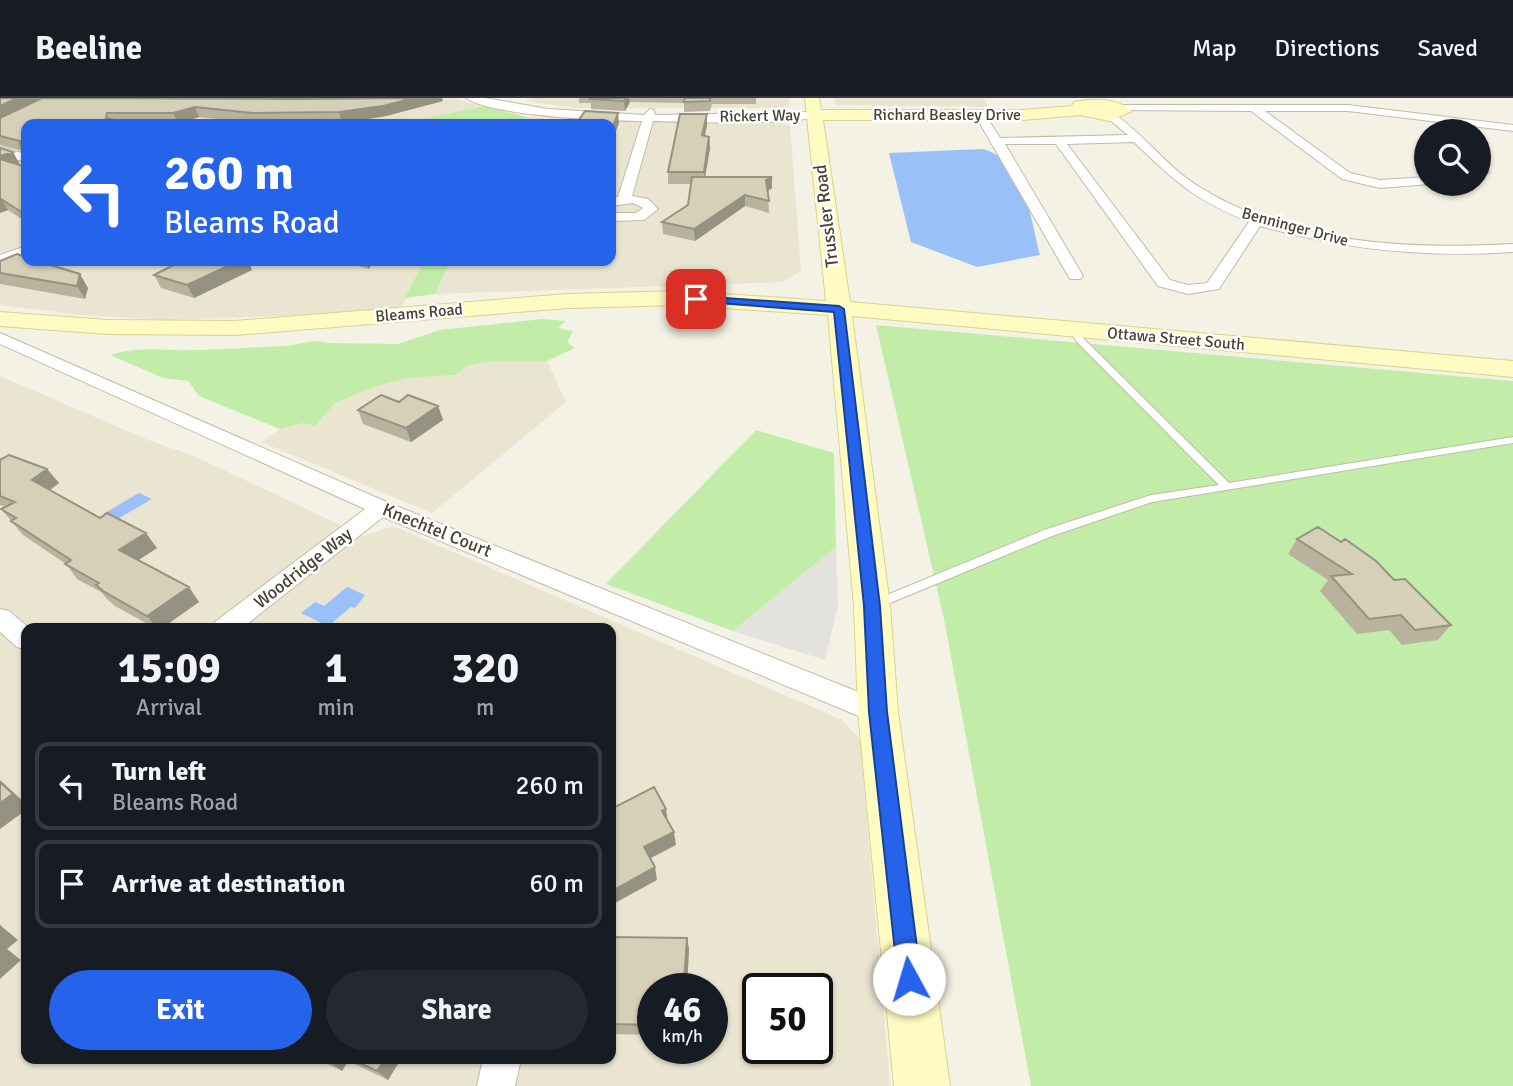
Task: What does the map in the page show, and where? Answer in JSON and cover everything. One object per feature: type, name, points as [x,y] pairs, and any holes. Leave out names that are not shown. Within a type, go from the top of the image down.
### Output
[{"type":"main road","name":"Richard Beasley Drive","points":[[813,106],[979,115],[1043,114],[1084,104],[1116,112]]},
{"type":"main road","name":"Trussler Road","points":[[813,106],[839,309],[872,606],[878,712],[922,1086]]},
{"type":"main road","name":"Bleams Road","points":[[2,327],[235,328],[546,302],[649,298],[734,300],[839,309]]},
{"type":"main road","name":"Ottawa Street South","points":[[839,309],[1513,369]]},
{"type":"street","name":"Rickert Way","points":[[471,98],[548,114],[649,114]]},
{"type":"street","name":"Rickert Way","points":[[496,98],[554,110],[649,114],[785,117],[813,106]]},
{"type":"street","points":[[1254,108],[1346,176],[1380,184],[1414,182]]},
{"type":"street","points":[[1116,112],[1340,108],[1513,128]]},
{"type":"street","name":"Benninger Drive","points":[[1116,112],[1190,187],[1222,205],[1258,219],[1320,236],[1399,249],[1456,252],[1513,248]]},
{"type":"street","points":[[1388,113],[1414,129]]},
{"type":"street","points":[[616,217],[632,218],[651,209],[643,201],[617,201],[649,114]]},
{"type":"street","points":[[979,115],[1076,276]]},
{"type":"street","points":[[997,141],[1139,138]]},
{"type":"street","points":[[1059,141],[1164,283],[1178,289],[1196,290],[1213,286],[1258,219]]},
{"type":"street","points":[[0,150],[21,156]]},
{"type":"street","points":[[0,260],[21,252]]},
{"type":"street","name":"Knechtel Court","points":[[2,327],[381,508],[878,712]]},
{"type":"street","name":"Woodridge Way","points":[[232,623],[381,508]]},
{"type":"street","points":[[0,618],[21,636]]},
{"type":"street","points":[[496,1086],[501,1064]]},
{"type":"lane","points":[[1073,330],[1227,487]]},
{"type":"lane","points":[[872,606],[1048,533],[1151,499],[1513,440]]},
{"type":"shaded area","points":[[203,98],[240,106],[450,98],[484,106],[422,119],[133,119],[117,115]]},
{"type":"shaded area","points":[[532,98],[789,98],[789,108],[575,108],[526,101]]},
{"type":"shaded area","points":[[834,98],[984,98],[988,107],[836,105]]},
{"type":"shaded area","points":[[0,111],[21,122],[21,266],[422,266],[401,308],[309,315],[167,320],[81,315],[0,305]]},
{"type":"shaded area","points":[[616,121],[777,121],[790,125],[801,271],[783,282],[435,294],[448,266],[616,266]]},
{"type":"shaded area","points":[[491,361],[547,361],[566,402],[432,513],[261,442],[280,429],[303,423],[315,426],[335,403],[372,387],[408,378],[455,375],[467,366]]},
{"type":"shaded area","points":[[0,376],[148,440],[194,456],[364,536],[393,526],[842,720],[860,739],[890,1086],[0,1086]]},
{"type":"shaded area","points":[[836,547],[838,607],[825,660],[733,631]]},
{"type":"green space","points":[[484,106],[527,117],[526,119],[422,119]]},
{"type":"green space","points":[[421,266],[448,266],[435,294],[405,298]]},
{"type":"green space","points":[[542,319],[566,321],[558,328],[573,331],[567,342],[575,348],[547,361],[491,361],[467,366],[455,375],[408,378],[373,387],[335,403],[315,426],[303,423],[280,429],[199,396],[188,381],[163,378],[110,355],[140,350],[227,349],[285,346],[317,341],[398,344],[440,330]]},
{"type":"green space","points":[[876,325],[1513,381],[1513,1086],[1031,1086],[944,619]]},
{"type":"green space","points":[[756,430],[834,453],[836,547],[733,631],[606,584]]},
{"type":"water","points":[[983,149],[997,155],[1009,165],[1017,178],[1029,208],[1040,255],[977,267],[911,242],[889,153]]},
{"type":"water","points":[[139,493],[152,499],[116,520],[103,514]]},
{"type":"water","points":[[347,587],[365,595],[355,608],[351,607],[332,623],[322,623],[301,613],[315,602],[324,606]]},
{"type":"building","points":[[0,98],[17,98],[0,106]]},
{"type":"building","points":[[42,98],[414,98],[383,106],[339,112],[252,113],[195,107],[173,113],[107,113],[106,118],[110,119],[21,119],[21,145],[20,141],[0,136],[0,118]]},
{"type":"building","points":[[591,98],[626,98],[624,101]]},
{"type":"building","points":[[685,98],[710,98],[710,101],[684,102]]},
{"type":"building","points":[[585,111],[618,113],[616,119],[579,119]]},
{"type":"building","points":[[680,114],[707,114],[702,135],[709,137],[704,172],[668,172]]},
{"type":"building","points":[[0,148],[13,152],[0,156]]},
{"type":"building","points":[[0,159],[21,165],[21,212],[0,199]]},
{"type":"building","points":[[692,177],[772,177],[766,180],[769,201],[745,195],[694,229],[662,222],[688,205]]},
{"type":"building","points":[[17,254],[21,255],[21,266],[54,266],[80,274],[77,286],[0,273],[0,261]]},
{"type":"building","points":[[171,266],[228,266],[187,285],[154,275]]},
{"type":"building","points":[[381,395],[399,402],[408,395],[438,406],[406,428],[358,410]]},
{"type":"building","points":[[9,455],[47,469],[32,480],[100,518],[107,513],[146,533],[119,550],[189,587],[147,616],[103,591],[96,585],[99,583],[65,564],[71,560],[11,521],[16,518],[1,509],[15,502],[0,496],[0,460]]},
{"type":"building","points":[[1318,527],[1341,542],[1345,539],[1376,561],[1394,580],[1405,579],[1451,625],[1415,630],[1401,615],[1369,619],[1331,576],[1352,574],[1297,539]]},
{"type":"building","points":[[0,782],[13,794],[0,803]]},
{"type":"building","points":[[654,787],[666,809],[662,811],[674,832],[644,847],[655,867],[616,889],[616,806]]},
{"type":"building","points":[[616,937],[687,938],[685,973],[637,973],[637,1025],[616,1024]]},
{"type":"building","points":[[362,1064],[382,1064],[377,1071]]},
{"type":"route","points":[[696,299],[839,309],[872,606],[878,712],[909,979]]}]
